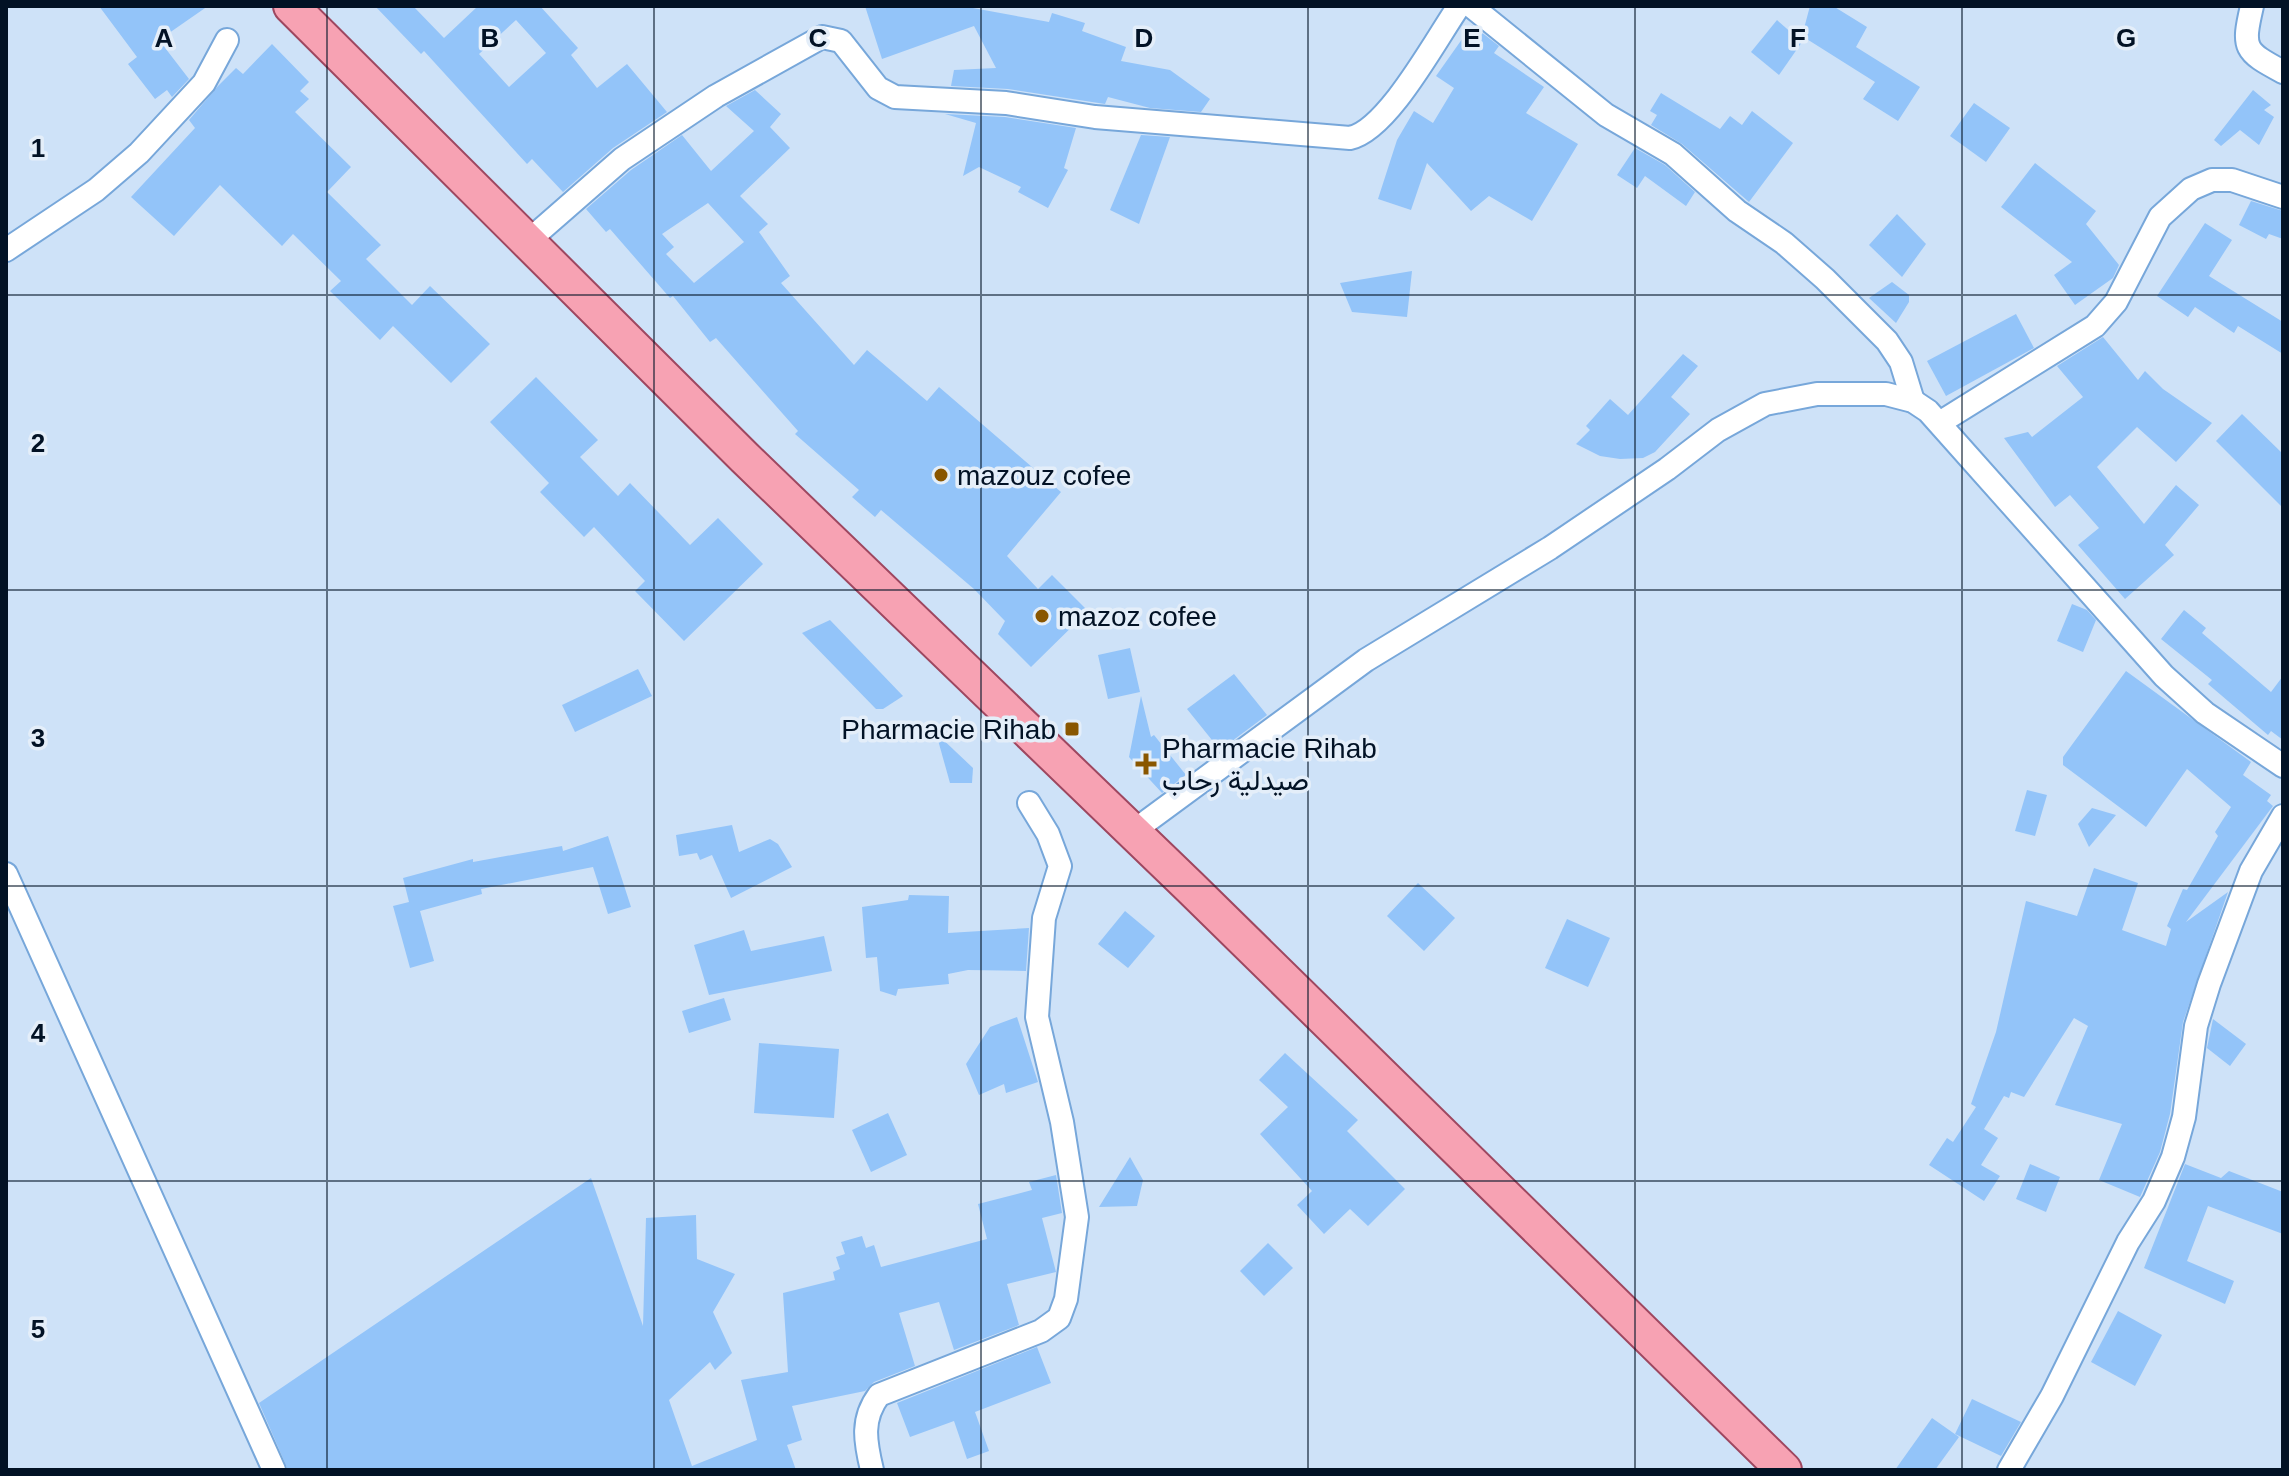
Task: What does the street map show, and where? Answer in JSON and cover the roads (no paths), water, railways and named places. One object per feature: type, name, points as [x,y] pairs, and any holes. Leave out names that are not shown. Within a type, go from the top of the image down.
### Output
[{"type":"main road","points":[[291,6],[527,242],[1784,1470]]},
{"type":"street","points":[[527,242],[622,159],[716,96],[822,37],[841,41],[878,88],[895,97],[977,101],[1095,117],[1350,138],[1364,135],[1383,116],[1459,6]]},
{"type":"street","points":[[1471,6],[1606,115],[1673,154],[1737,211],[1784,243],[1825,279],[1887,341],[1901,362],[1913,401]]},
{"type":"street","points":[[2252,6],[2244,38],[2247,47],[2258,59],[2283,72]]},
{"type":"street","points":[[6,250],[96,190],[139,153],[204,83],[227,40]]},
{"type":"street","points":[[1941,422],[2095,326],[2116,302],[2160,217],[2191,189],[2212,180],[2232,180],[2283,197]]},
{"type":"street","points":[[1131,833],[1366,660],[1429,625],[1603,514],[1718,430],[1765,404],[1817,394],[1886,394],[1913,401],[1941,422],[2164,676],[2205,713],[2283,766]]},
{"type":"street","points":[[872,1470],[866,1447],[867,1411],[879,1395],[1041,1331],[1059,1318],[1066,1299],[1077,1217],[1062,1122],[1037,1017],[1044,918],[1060,866],[1048,834],[1029,803]]},
{"type":"street","points":[[2009,1470],[2052,1396],[2128,1242],[2154,1201],[2173,1157],[2184,1117],[2196,1026],[2209,984],[2251,871],[2283,816]]},
{"type":"street","points":[[6,874],[274,1470]]},
{"type":"place","name":"mazouz cofee","points":[[941,475]]},
{"type":"place","name":"mazoz cofee","points":[[1042,616]]},
{"type":"place","name":"Pharmacie Rihab","points":[[1072,729]]},
{"type":"place","name":"Pharmacie Rihab صيدلية رحاب","points":[[1146,764]]}]
